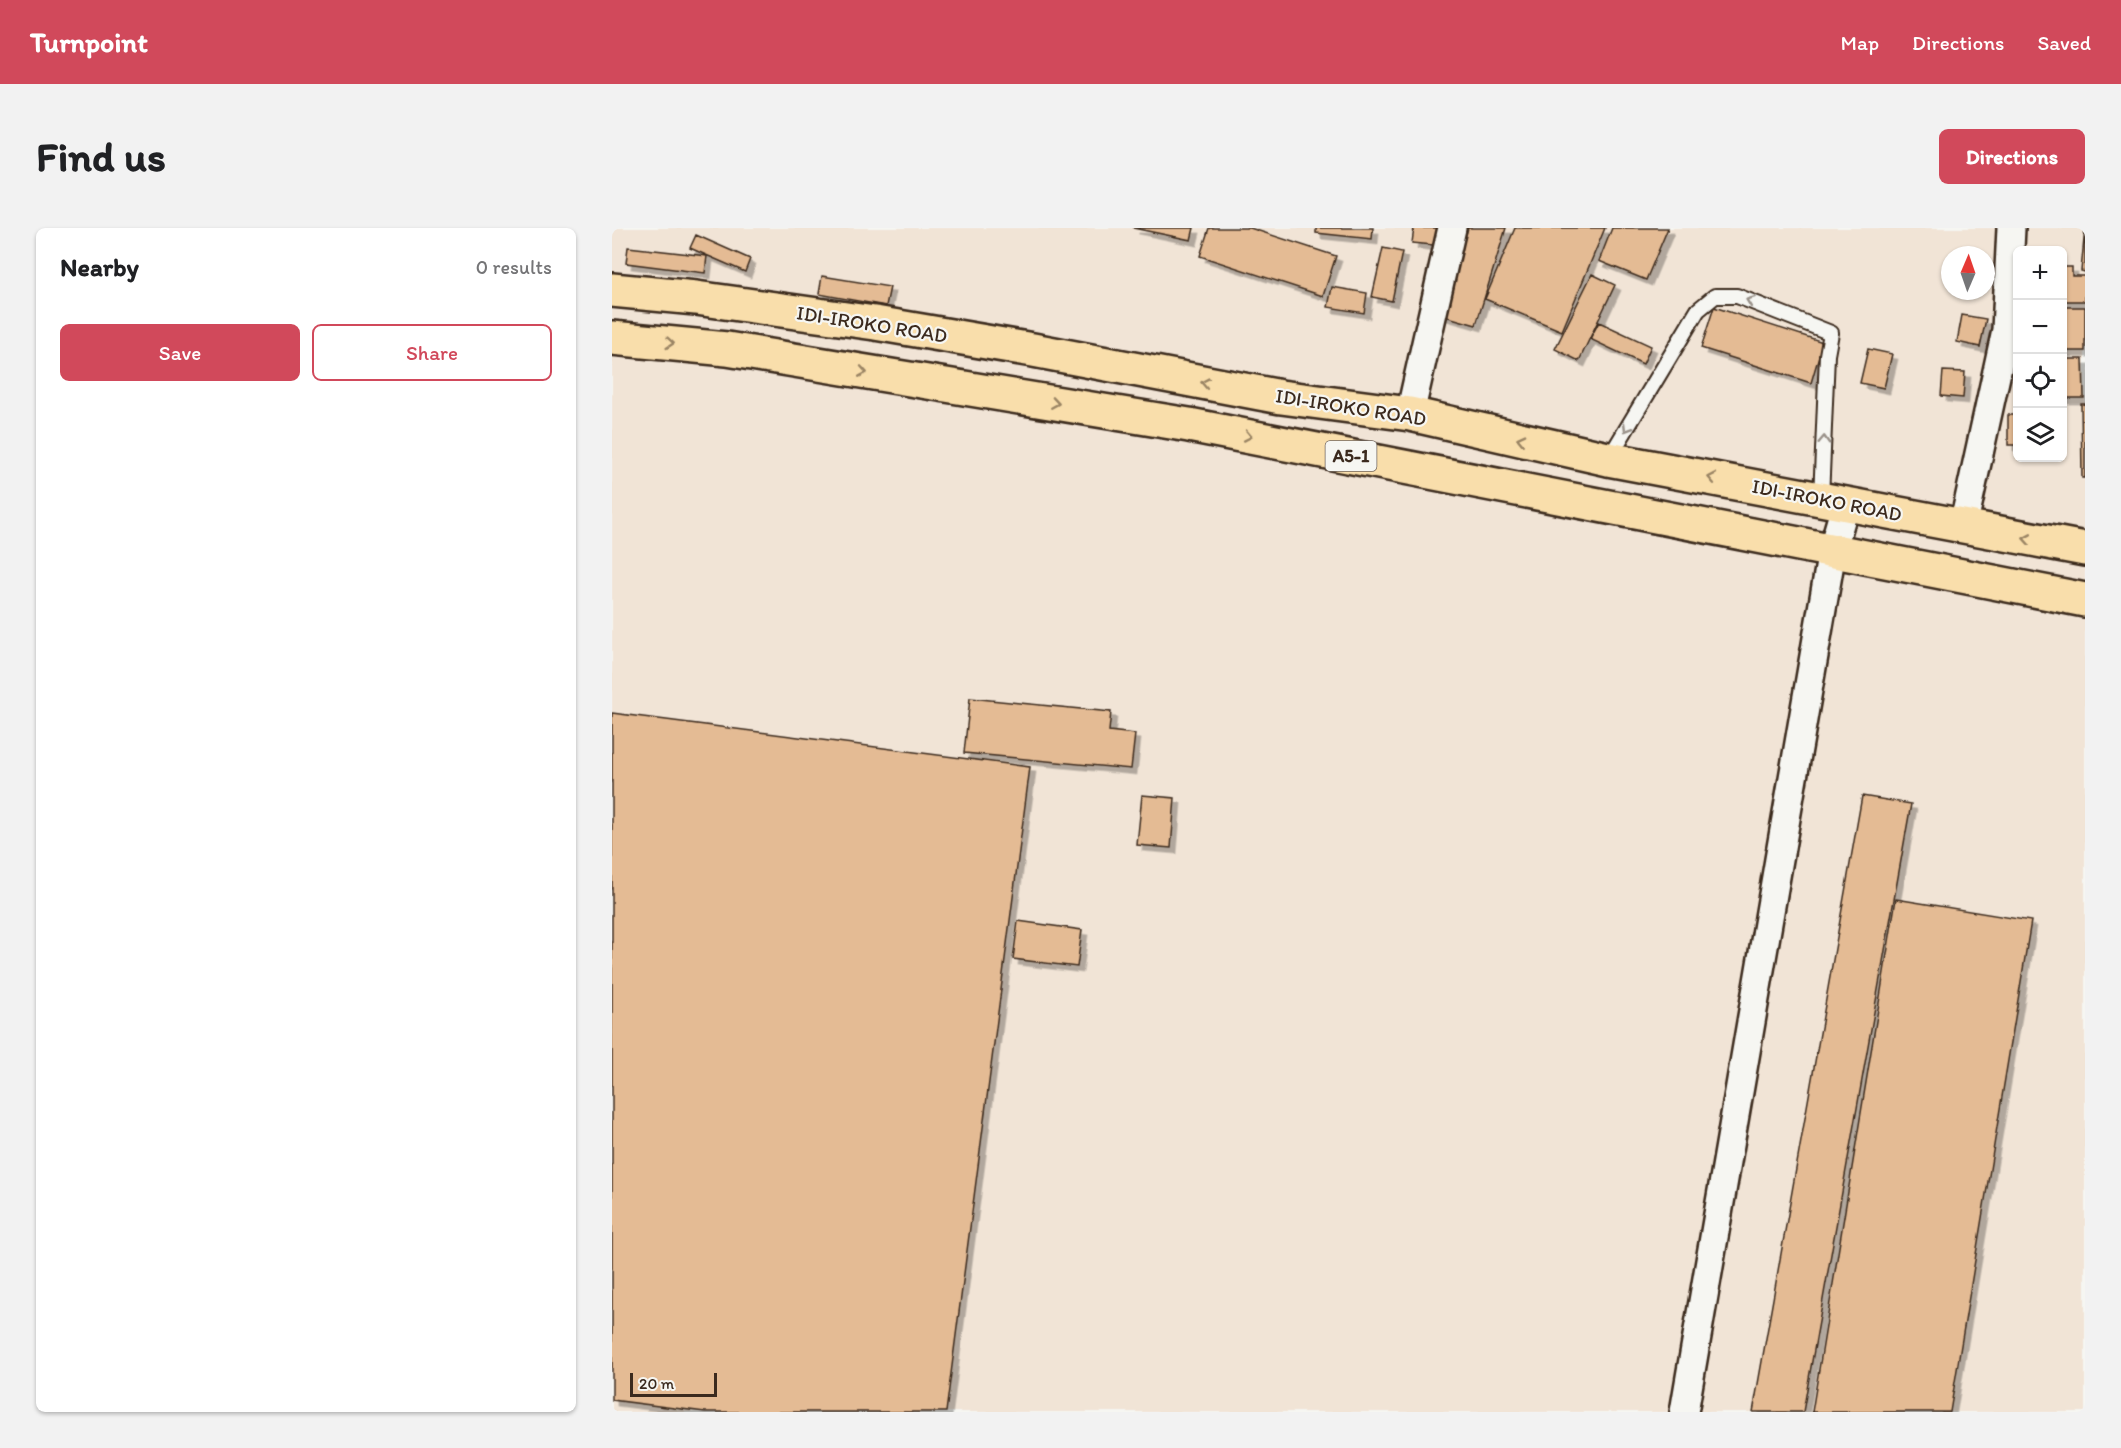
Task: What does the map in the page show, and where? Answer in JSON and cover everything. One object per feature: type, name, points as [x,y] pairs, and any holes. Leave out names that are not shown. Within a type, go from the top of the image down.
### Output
[{"type":"highway","name":"IDI-IROKO ROAD","points":[[612,290],[696,298],[875,323],[1281,397],[1410,414],[1608,459],[2085,549]]},
{"type":"highway","name":"A5-1","points":[[612,338],[727,349],[1188,425],[2085,600]]},
{"type":"street","points":[[1410,414],[1452,228]]},
{"type":"street","points":[[1963,527],[2006,330],[2012,228]]},
{"type":"street","points":[[1683,1412],[1832,551],[1834,501]]},
{"type":"lane","points":[[1608,459],[1698,310],[1715,296],[1737,296],[1832,333],[1827,355],[1834,501]]},
{"type":"shaded area","points":[[612,228],[2085,228],[2085,1412],[612,1412]]},
{"type":"building","points":[[1133,228],[1194,228],[1191,240]]},
{"type":"building","points":[[1209,228],[1250,228],[1336,256],[1323,296],[1200,256]]},
{"type":"building","points":[[1316,228],[1373,228],[1372,239],[1316,233]]},
{"type":"building","points":[[1414,228],[1446,228],[1444,246],[1412,243]]},
{"type":"building","points":[[1468,228],[1506,228],[1476,325],[1441,315]]},
{"type":"building","points":[[1515,228],[1605,228],[1562,331],[1485,299]]},
{"type":"building","points":[[1612,228],[1668,228],[1646,280],[1599,261]]},
{"type":"building","points":[[2085,228],[2085,272],[2081,271]]},
{"type":"building","points":[[696,235],[750,259],[745,272],[690,248]]},
{"type":"building","points":[[628,247],[707,256],[705,273],[626,263]]},
{"type":"building","points":[[1383,248],[1402,252],[1392,301],[1372,297]]},
{"type":"building","points":[[2067,267],[2072,267],[2072,276],[2085,276],[2085,301],[2067,301]]},
{"type":"building","points":[[1592,274],[1615,285],[1579,361],[1555,349]]},
{"type":"building","points":[[822,276],[890,287],[886,306],[819,294]]},
{"type":"building","points":[[1332,287],[1367,293],[1364,313],[1328,307]]},
{"type":"building","points":[[1714,307],[1823,342],[1811,383],[1701,348]]},
{"type":"building","points":[[2067,307],[2085,307],[2085,351],[2067,351]]},
{"type":"building","points":[[1962,315],[1986,319],[1980,347],[1957,342]]},
{"type":"building","points":[[1599,322],[1651,346],[1643,364],[1590,339]]},
{"type":"building","points":[[1868,349],[1892,354],[1884,388],[1860,383]]},
{"type":"building","points":[[2067,359],[2083,359],[2084,398],[2067,398]]},
{"type":"building","points":[[1943,371],[1965,372],[1963,398],[1941,396]]},
{"type":"building","points":[[2081,404],[2085,404],[2085,478],[2082,478]]},
{"type":"building","points":[[2008,415],[2013,415],[2013,445],[2008,445]]},
{"type":"building","points":[[970,698],[1111,712],[1109,731],[1135,734],[1131,769],[964,753]]},
{"type":"building","points":[[612,713],[1030,767],[946,1412],[705,1412],[612,1400]]},
{"type":"building","points":[[1142,795],[1175,798],[1171,848],[1137,845]]},
{"type":"building","points":[[1862,796],[1911,804],[1803,1412],[1753,1412]]},
{"type":"building","points":[[1896,899],[2031,921],[1950,1412],[1812,1412]]},
{"type":"building","points":[[1018,921],[1082,930],[1077,967],[1013,959]]}]
